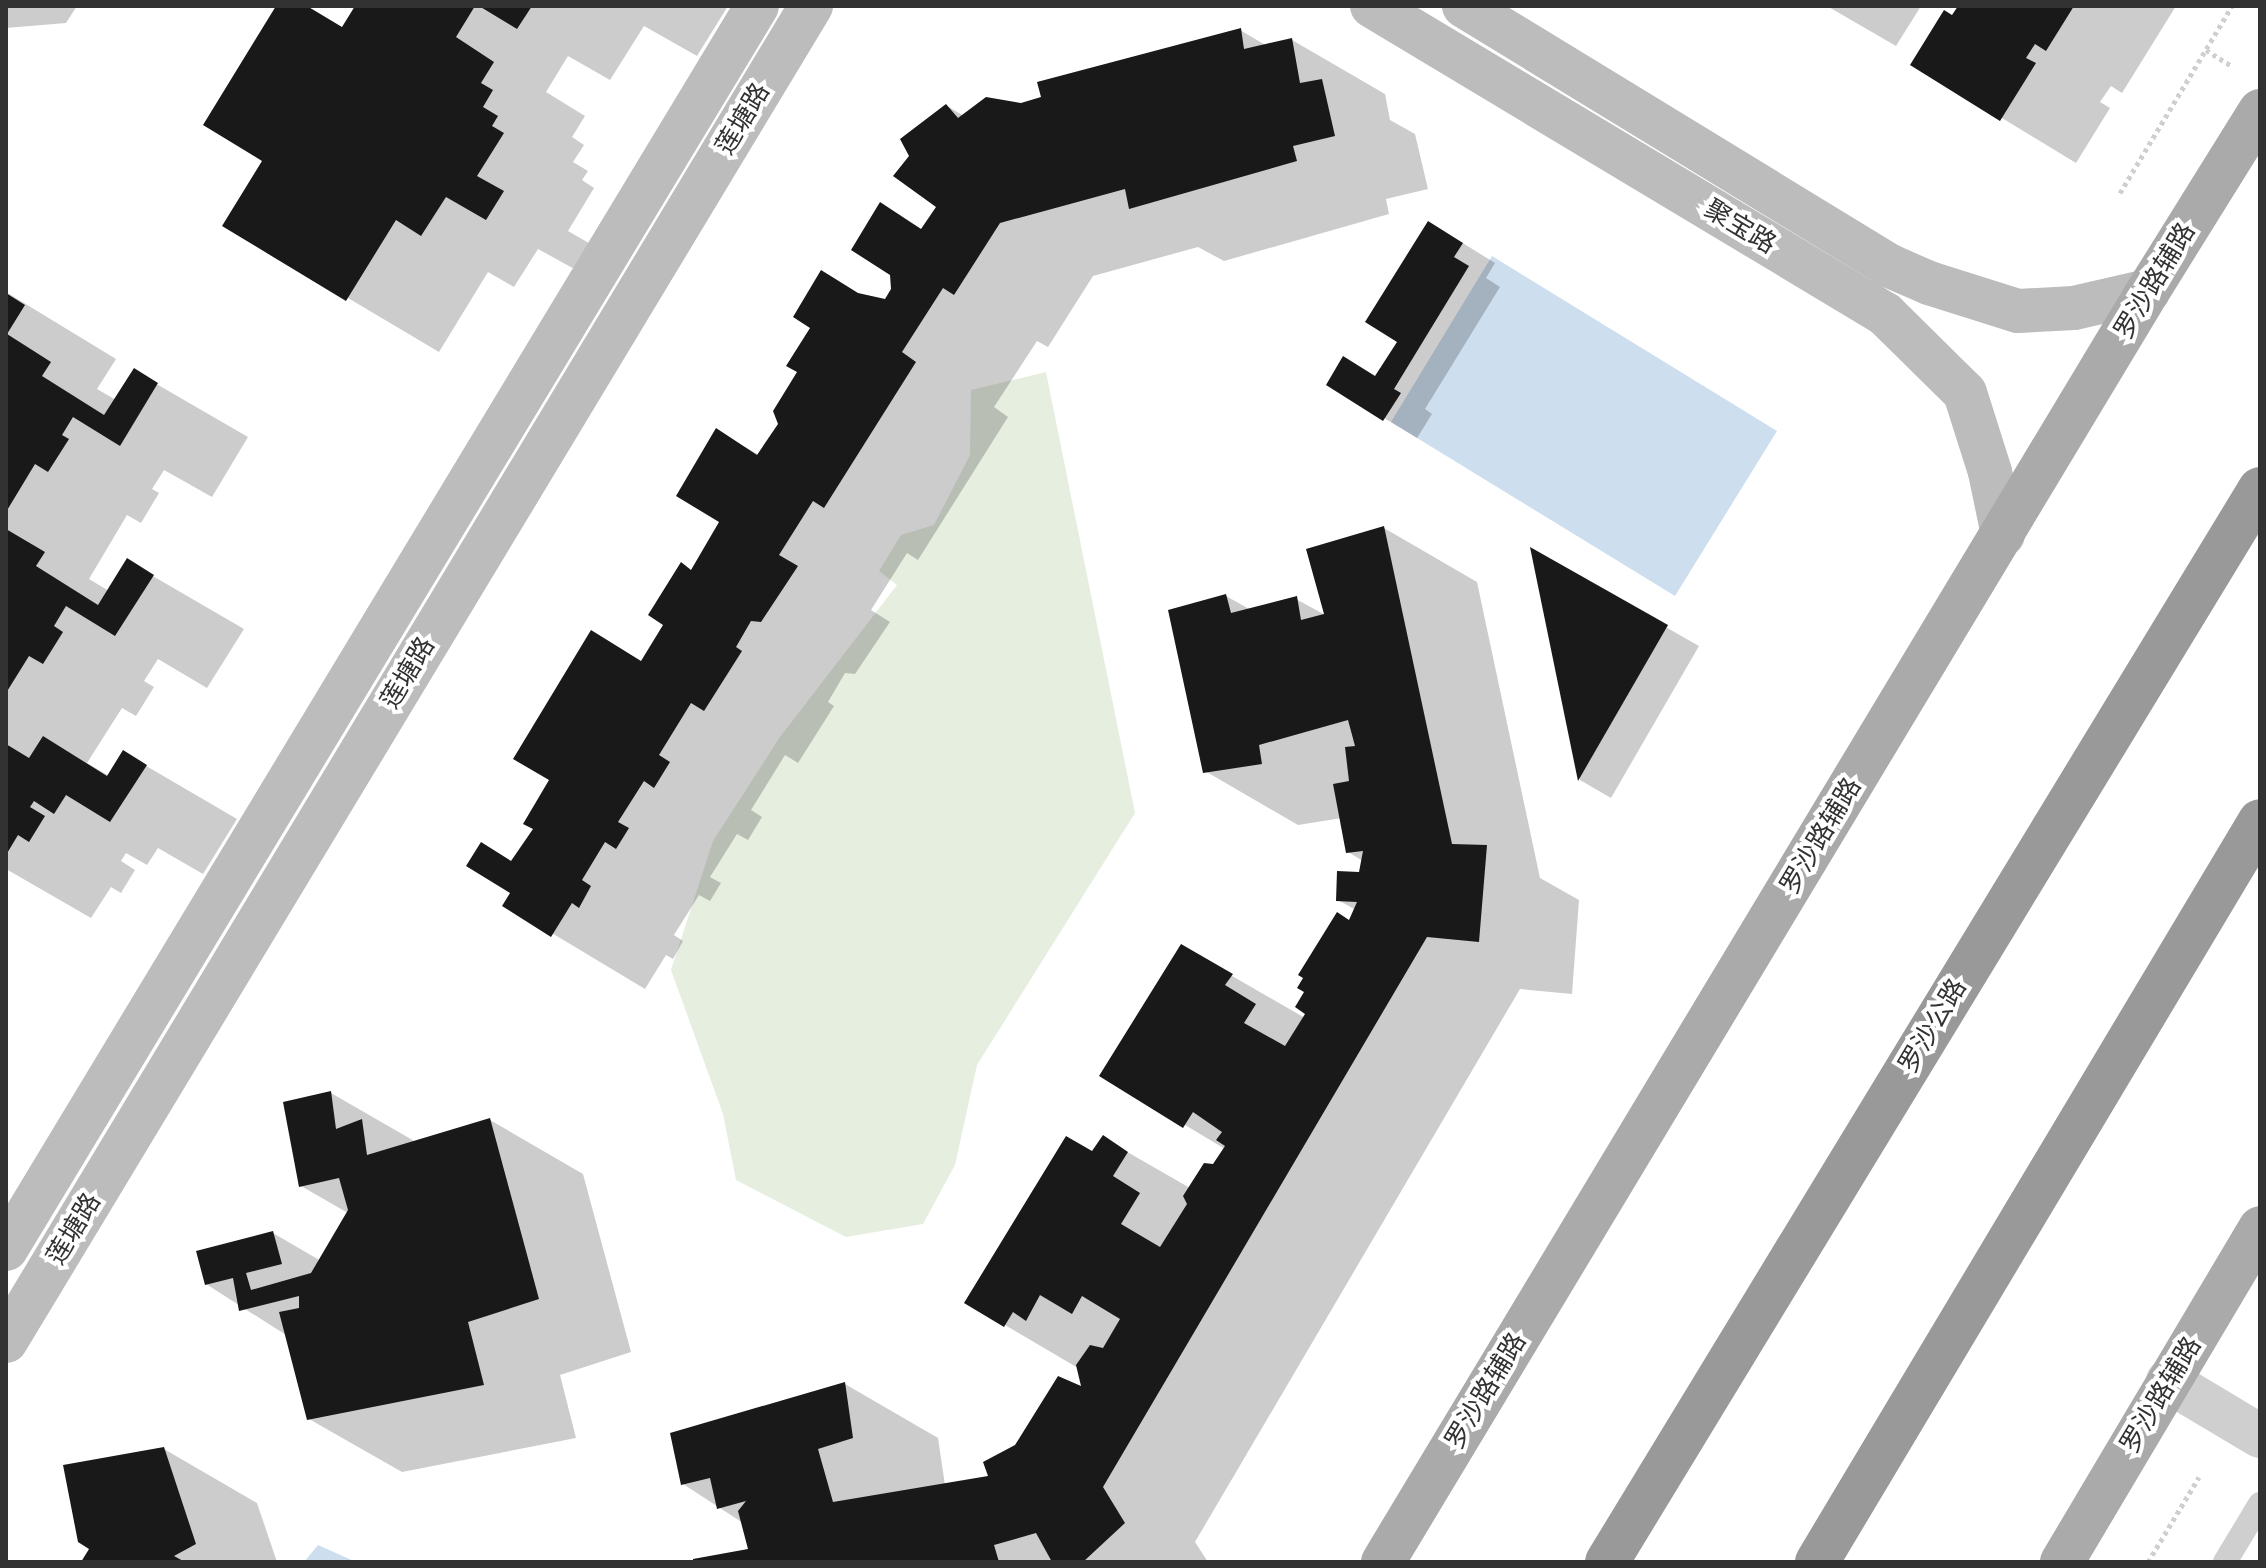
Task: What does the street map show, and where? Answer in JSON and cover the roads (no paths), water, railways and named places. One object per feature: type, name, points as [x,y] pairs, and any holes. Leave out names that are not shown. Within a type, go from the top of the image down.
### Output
[{"type":"highway","name":"罗沙公路","points":[[1607,1562],[2260,489]]},
{"type":"highway","points":[[1817,1562],[2260,821]]},
{"type":"main road","name":"罗沙路辅路","points":[[1383,1562],[2148,291],[2260,111]]},
{"type":"main road","name":"罗沙路辅路","points":[[2062,1562],[2260,1228]]},
{"type":"street","name":"莲塘路","points":[[6,1249],[757,6]]},
{"type":"street","name":"莲塘路","points":[[6,1341],[811,6]]},
{"type":"street","name":"聚宝路","points":[[1372,6],[1885,314],[1965,393],[1990,472],[2003,535]]},
{"type":"street","name":"聚宝路","points":[[1464,6],[1890,266],[1929,283],[2018,311],[2074,308],[2148,291]]},
{"type":"street","points":[[2168,1381],[2260,1436]]},
{"type":"lane","points":[[2225,1562],[2260,1504]]},
{"type":"water","points":[[1492,256],[1777,431],[1675,596],[1391,422]]},
{"type":"water","points":[[318,1545],[356,1562],[304,1562]]}]
